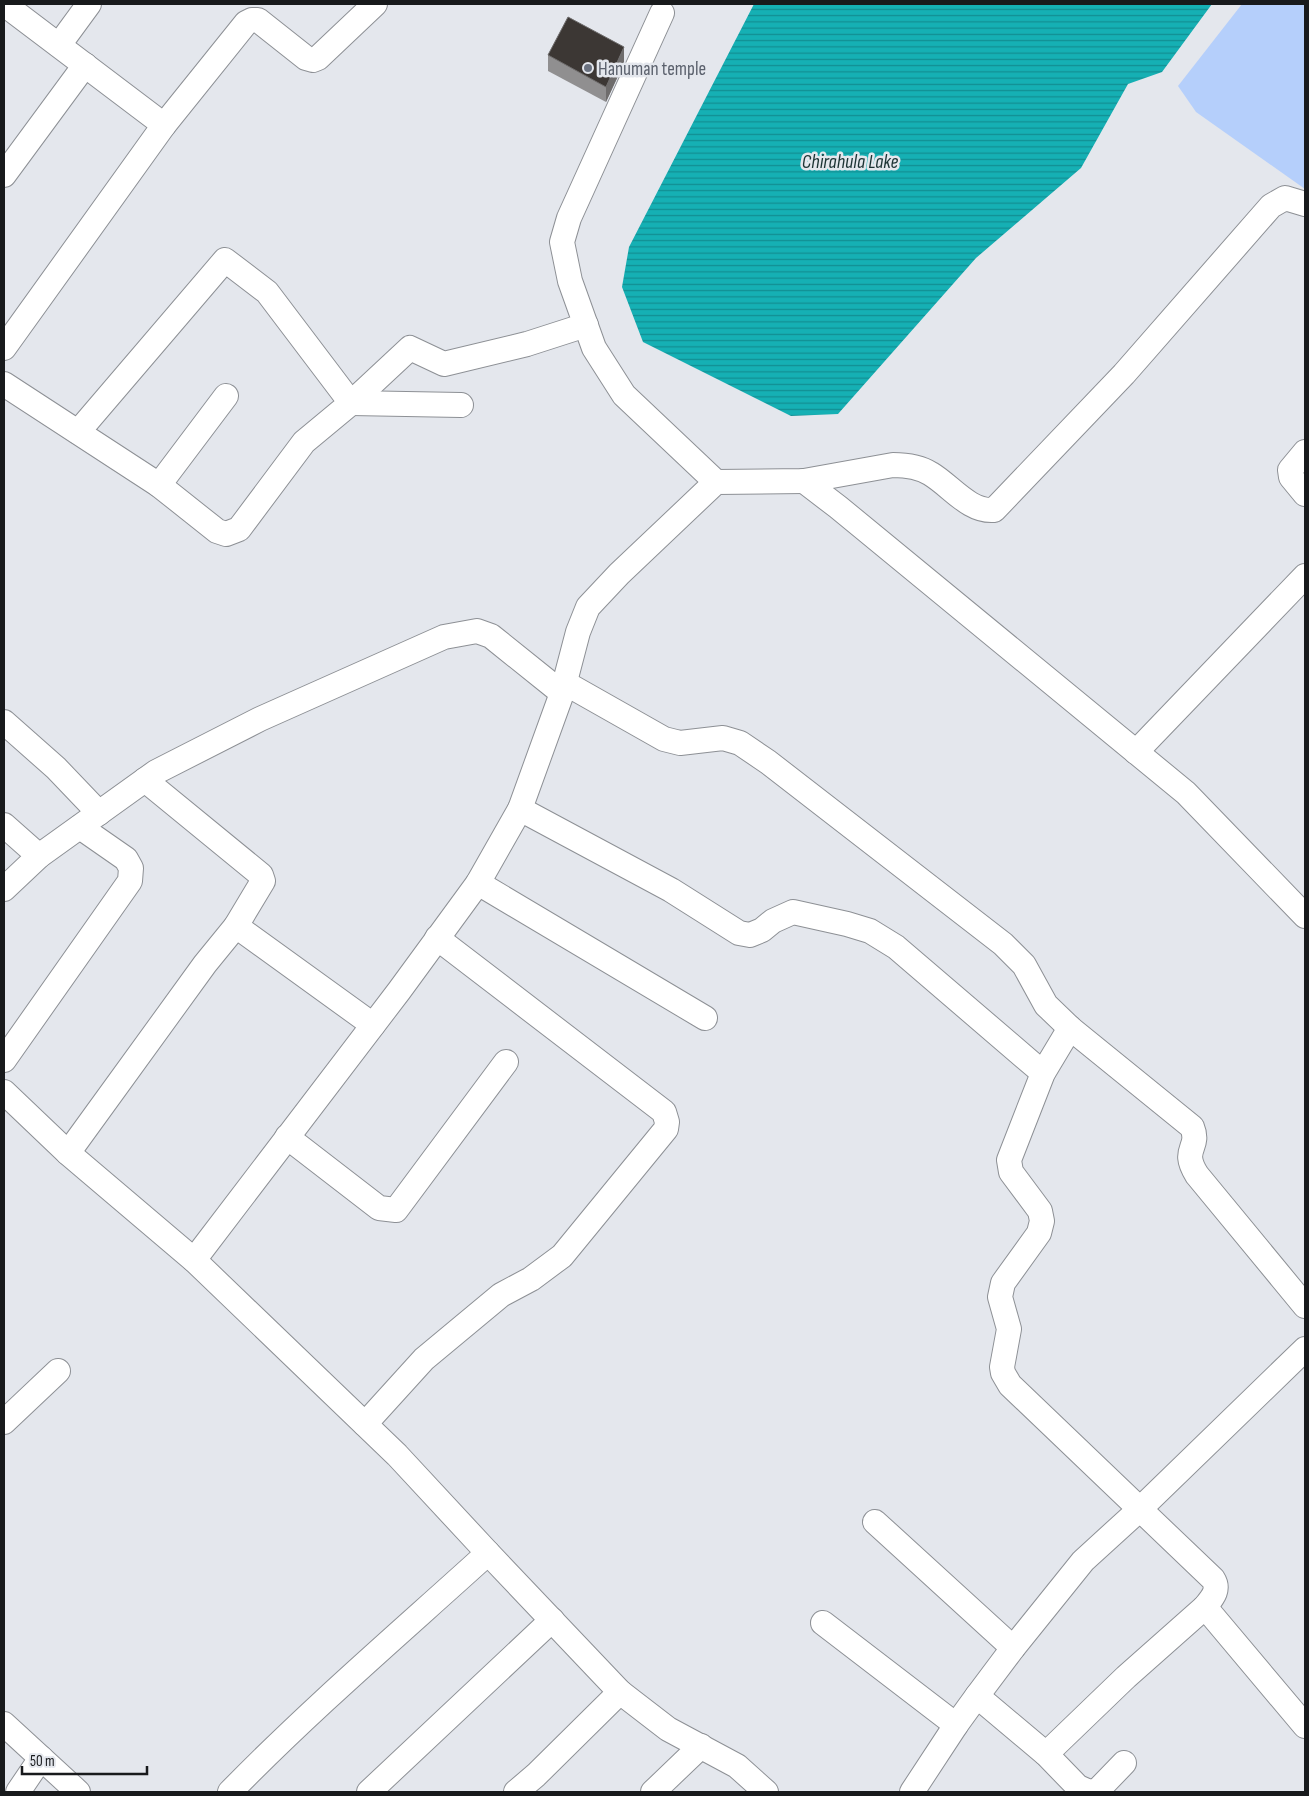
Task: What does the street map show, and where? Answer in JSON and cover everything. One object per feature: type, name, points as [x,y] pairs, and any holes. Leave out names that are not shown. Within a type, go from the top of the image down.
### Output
[{"type":"street","points":[[4,4],[164,125]]},
{"type":"street","points":[[59,45],[89,4]]},
{"type":"street","points":[[4,348],[164,125],[246,23],[258,20],[306,58],[313,60],[318,58],[375,4]]},
{"type":"street","points":[[660,7],[569,218],[562,242],[570,282],[594,348],[624,394],[716,482]]},
{"type":"street","points":[[4,175],[85,65]]},
{"type":"street","points":[[194,1260],[373,1025],[478,883],[520,808],[563,688],[578,632],[588,607],[619,574],[716,482],[804,481],[893,465],[904,465],[930,473],[976,507],[985,511],[994,510],[1124,374],[1272,206],[1284,198],[1305,204]]},
{"type":"street","points":[[78,432],[225,260],[267,292],[351,403]]},
{"type":"street","points":[[4,384],[159,485],[217,531],[226,534],[239,529],[304,442],[351,403],[410,348],[444,364],[527,344],[586,325]]},
{"type":"street","points":[[159,485],[226,396]]},
{"type":"street","points":[[351,403],[461,404]]},
{"type":"street","points":[[1305,452],[1290,470],[1291,478],[1305,494]]},
{"type":"street","points":[[804,481],[1186,793],[1305,916]]},
{"type":"street","points":[[1136,752],[1305,576]]},
{"type":"street","points":[[4,889],[39,856],[156,772],[260,719],[444,637],[477,631],[491,636],[563,688],[664,739],[680,743],[723,738],[740,743],[768,762],[1003,944],[1024,965],[1046,1005],[1070,1028],[1192,1127],[1196,1137],[1189,1157],[1194,1170],[1305,1306]]},
{"type":"street","points":[[4,722],[56,768],[99,813]]},
{"type":"street","points":[[68,1154],[205,964],[236,926],[263,881],[261,875],[145,780]]},
{"type":"street","points":[[520,808],[671,890],[739,933],[750,936],[762,930],[773,921],[793,912],[870,931],[896,947],[1043,1073]]},
{"type":"street","points":[[4,825],[39,856]]},
{"type":"street","points":[[4,1060],[130,881],[131,868],[126,859],[80,827]]},
{"type":"street","points":[[478,883],[705,1018]]},
{"type":"street","points":[[236,926],[373,1025]]},
{"type":"street","points":[[365,1424],[424,1359],[501,1295],[532,1279],[562,1256],[666,1129],[668,1122],[664,1112],[438,938]]},
{"type":"street","points":[[1046,1754],[1126,1677],[1205,1607],[1216,1591],[1213,1578],[1010,1385],[1003,1374],[1002,1367],[1009,1329],[1000,1298],[1003,1283],[1038,1234],[1042,1221],[1040,1211],[1011,1172],[1009,1160],[1043,1073],[1070,1028]]},
{"type":"street","points":[[287,1137],[379,1208],[396,1210],[506,1062]]},
{"type":"street","points":[[4,1092],[68,1154],[194,1260],[397,1455],[620,1692],[668,1728],[737,1766],[766,1792]]},
{"type":"street","points":[[912,1792],[977,1696],[1082,1560],[1140,1509],[1305,1349]]},
{"type":"street","points":[[4,1422],[58,1372]]},
{"type":"street","points":[[875,1522],[1013,1648]]},
{"type":"street","points":[[230,1792],[320,1703],[368,1663],[488,1553]]},
{"type":"street","points":[[1205,1607],[1305,1726]]},
{"type":"street","points":[[369,1792],[552,1620]]},
{"type":"street","points":[[823,1623],[956,1726]]},
{"type":"street","points":[[516,1792],[536,1775],[620,1692]]},
{"type":"street","points":[[977,1696],[1046,1754],[1078,1786],[1087,1791],[1096,1792],[1124,1763]]},
{"type":"street","points":[[4,1724],[78,1792]]},
{"type":"street","points":[[653,1792],[701,1746]]},
{"type":"street","points":[[18,1792],[41,1758]]},
{"type":"shaded area","points":[[1242,4],[1305,4],[1305,189],[1196,112],[1178,86]]},
{"type":"water","name":"Chirahula Lake","points":[[754,4],[1212,4],[1162,72],[1128,84],[1081,168],[976,258],[838,414],[791,416],[643,342],[622,287],[629,247]]},
{"type":"building","points":[[568,17],[624,47],[606,87],[548,55]]},
{"type":"place","name":"Hanuman temple","points":[[588,68]]}]
